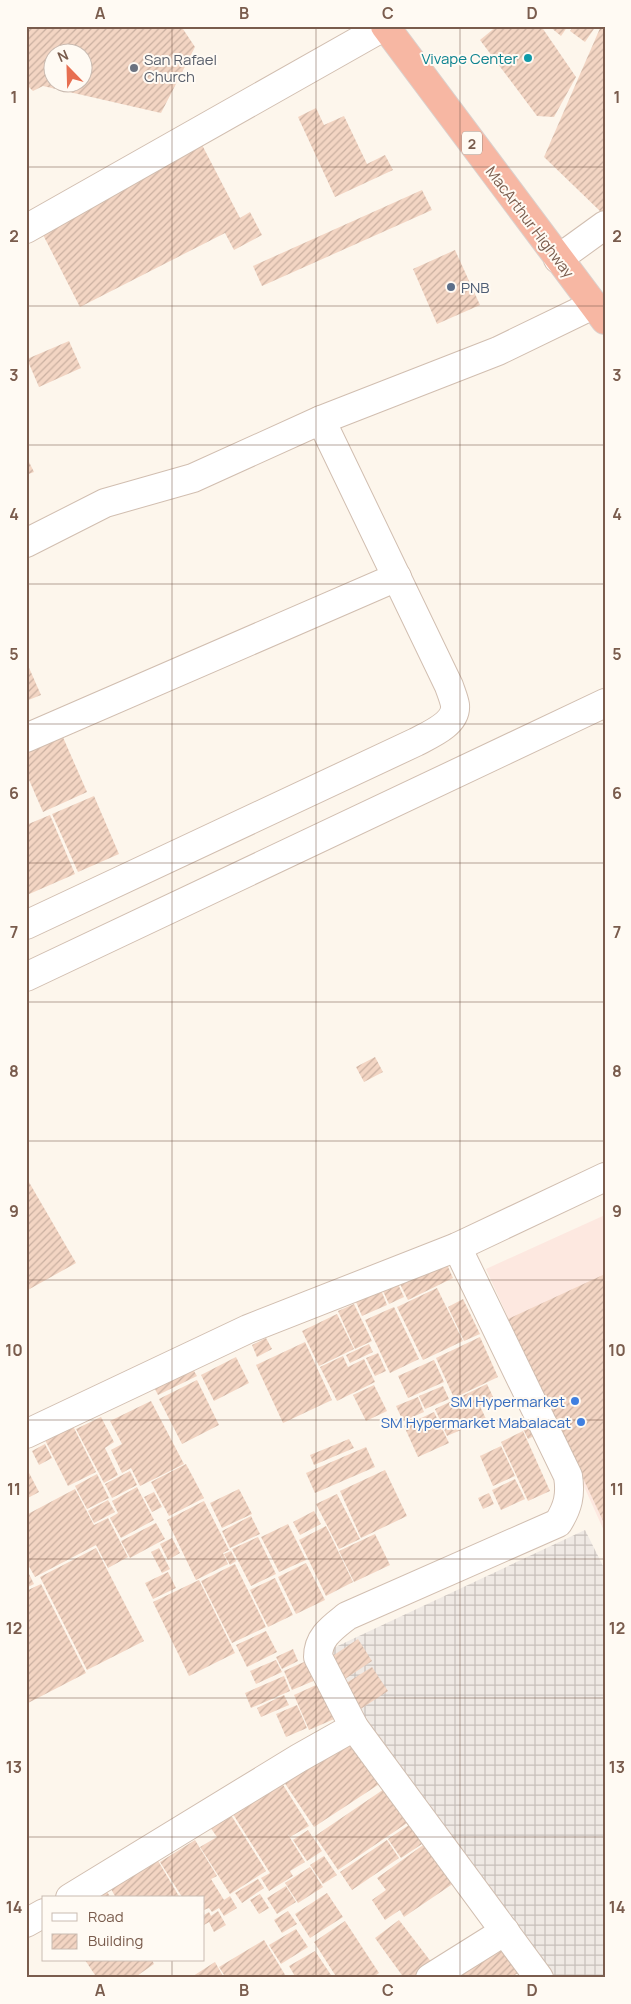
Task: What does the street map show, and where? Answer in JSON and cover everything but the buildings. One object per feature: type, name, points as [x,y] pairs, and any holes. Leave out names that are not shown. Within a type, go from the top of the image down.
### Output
[{"type":"highway","name":"MacArthur Highway","points":[[385,26],[599,313]]},
{"type":"street","points":[[26,229],[385,26]]},
{"type":"street","points":[[558,259],[605,225]]},
{"type":"street","points":[[26,543],[105,503],[193,478],[321,420],[599,313]]},
{"type":"street","points":[[26,925],[416,742],[440,729],[452,718],[455,706],[449,686],[321,420]]},
{"type":"street","points":[[26,738],[397,577]]},
{"type":"street","points":[[26,977],[605,703]]},
{"type":"street","points":[[26,1434],[248,1329],[457,1247],[605,1177]]},
{"type":"street","points":[[457,1247],[568,1476],[570,1488],[568,1507],[558,1524],[347,1616],[327,1632],[318,1647],[318,1657],[354,1727],[539,1978]]},
{"type":"street","points":[[73,1896],[354,1727]]},
{"type":"street","points":[[26,1923],[42,1914]]},
{"type":"street","points":[[430,1978],[505,1931]]},
{"type":"shaded area","name":"SM Hypermarket","points":[[605,1215],[605,1533],[486,1269]]},
{"type":"shaded area","points":[[585,1530],[605,1570],[605,1978],[551,1978],[331,1674],[327,1651]]},
{"type":"place","name":"Vivape Center","points":[[528,58]]},
{"type":"place","name":"San Rafael Church","points":[[134,68]]},
{"type":"place","name":"PNB","points":[[451,287]]},
{"type":"place","name":"SM Hypermarket","points":[[575,1401]]},
{"type":"place","name":"SM Hypermarket Mabalacat","points":[[581,1422]]}]
